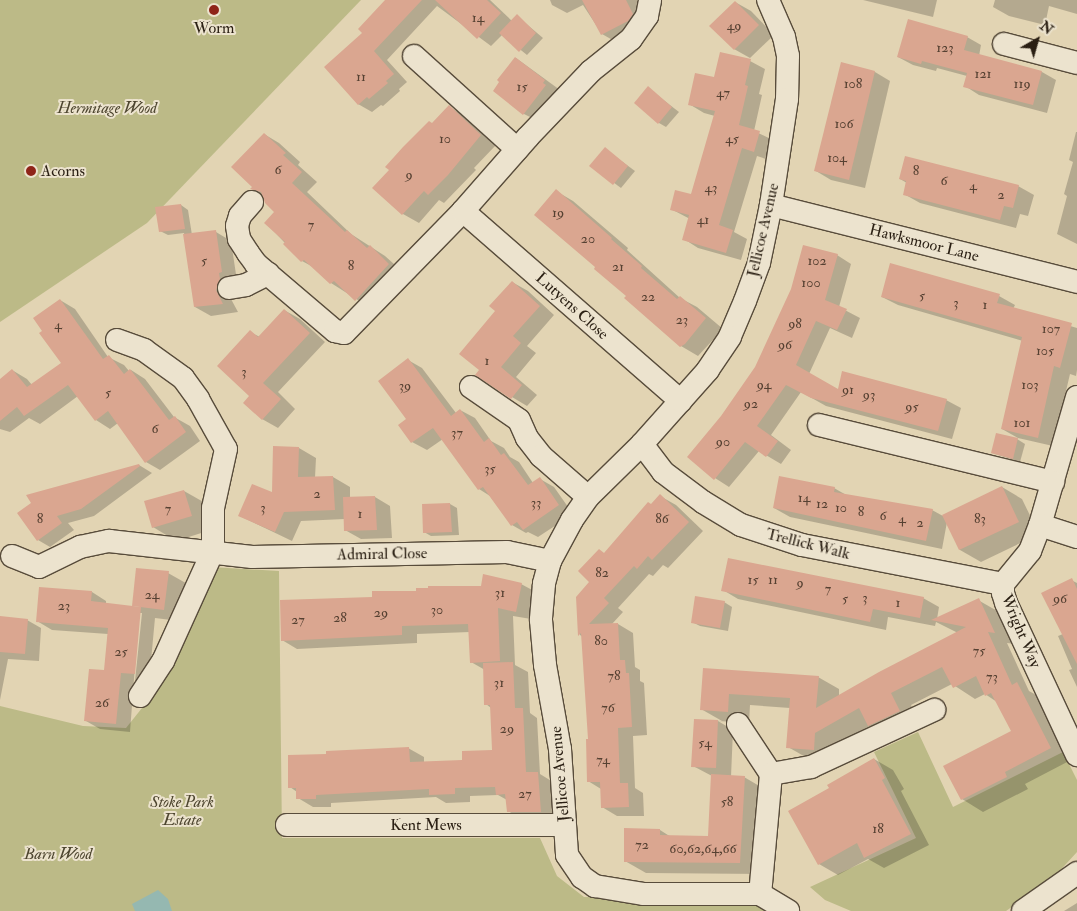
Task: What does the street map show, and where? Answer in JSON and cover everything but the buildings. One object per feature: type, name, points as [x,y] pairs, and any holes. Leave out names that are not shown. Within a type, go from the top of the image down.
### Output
[{"type":"street","points":[[252,202],[240,216],[238,232],[248,253],[268,274],[335,332],[344,333],[464,211],[517,149],[591,71],[631,39],[647,16],[650,0]]},
{"type":"street","name":"Jellicoe Avenue","points":[[760,894],[644,894],[595,886],[582,877],[567,855],[560,749],[541,632],[544,584],[550,560],[572,520],[588,497],[642,444],[708,370],[730,337],[759,263],[771,204],[789,75],[784,37],[768,0]]},
{"type":"street","points":[[1004,44],[1077,63]]},
{"type":"street","points":[[414,56],[517,149]]},
{"type":"street","name":"Hawksmoor Lane","points":[[771,204],[1077,282]]},
{"type":"street","name":"Lutyens Close","points":[[464,211],[681,401]]},
{"type":"street","points":[[230,288],[246,285],[268,274]]},
{"type":"street","points":[[117,340],[144,350],[182,378],[198,399],[226,449],[213,508],[213,551],[163,661],[140,696]]},
{"type":"street","points":[[471,387],[519,420],[527,438],[541,456],[588,497]]},
{"type":"street","name":"Wright Way","points":[[1077,397],[1040,525],[1030,551],[1003,584],[1006,602],[1077,755]]},
{"type":"street","points":[[819,425],[1053,482]]},
{"type":"street","name":"Trellick Walk","points":[[642,444],[663,472],[703,502],[741,525],[802,545],[1003,584]]},
{"type":"street","points":[[1040,525],[1077,537]]},
{"type":"street","name":"Admiral Close","points":[[4,558],[39,567],[80,547],[109,540],[252,557],[517,552],[550,560]]},
{"type":"street","points":[[771,774],[811,767],[934,710]]},
{"type":"street","points":[[738,724],[771,774],[760,894],[788,911]]},
{"type":"street","name":"Kent Mews","points":[[287,825],[564,825]]},
{"type":"street","points":[[1023,911],[1077,873]]},
{"type":"green space","name":"Hermitage Wood","points":[[0,0],[361,0],[147,223],[0,322]]},
{"type":"green space","name":"Stoke Park Estate","points":[[211,567],[279,571],[282,838],[540,838],[557,876],[584,897],[724,900],[758,906],[766,911],[0,911],[0,706],[83,726],[126,728],[146,703]]},
{"type":"green space","points":[[918,732],[953,807],[1063,752],[1077,780],[1077,852],[1054,877],[1006,911],[851,911],[825,900],[810,887],[916,838],[874,752]]},
{"type":"water","points":[[158,890],[168,899],[172,911],[135,911],[132,904]]},
{"type":"place","name":"Worm","points":[[214,10]]},
{"type":"place","name":"Acorns","points":[[31,171]]},
{"type":"park label","name":"Barn Wood","points":[[58,854]]}]
